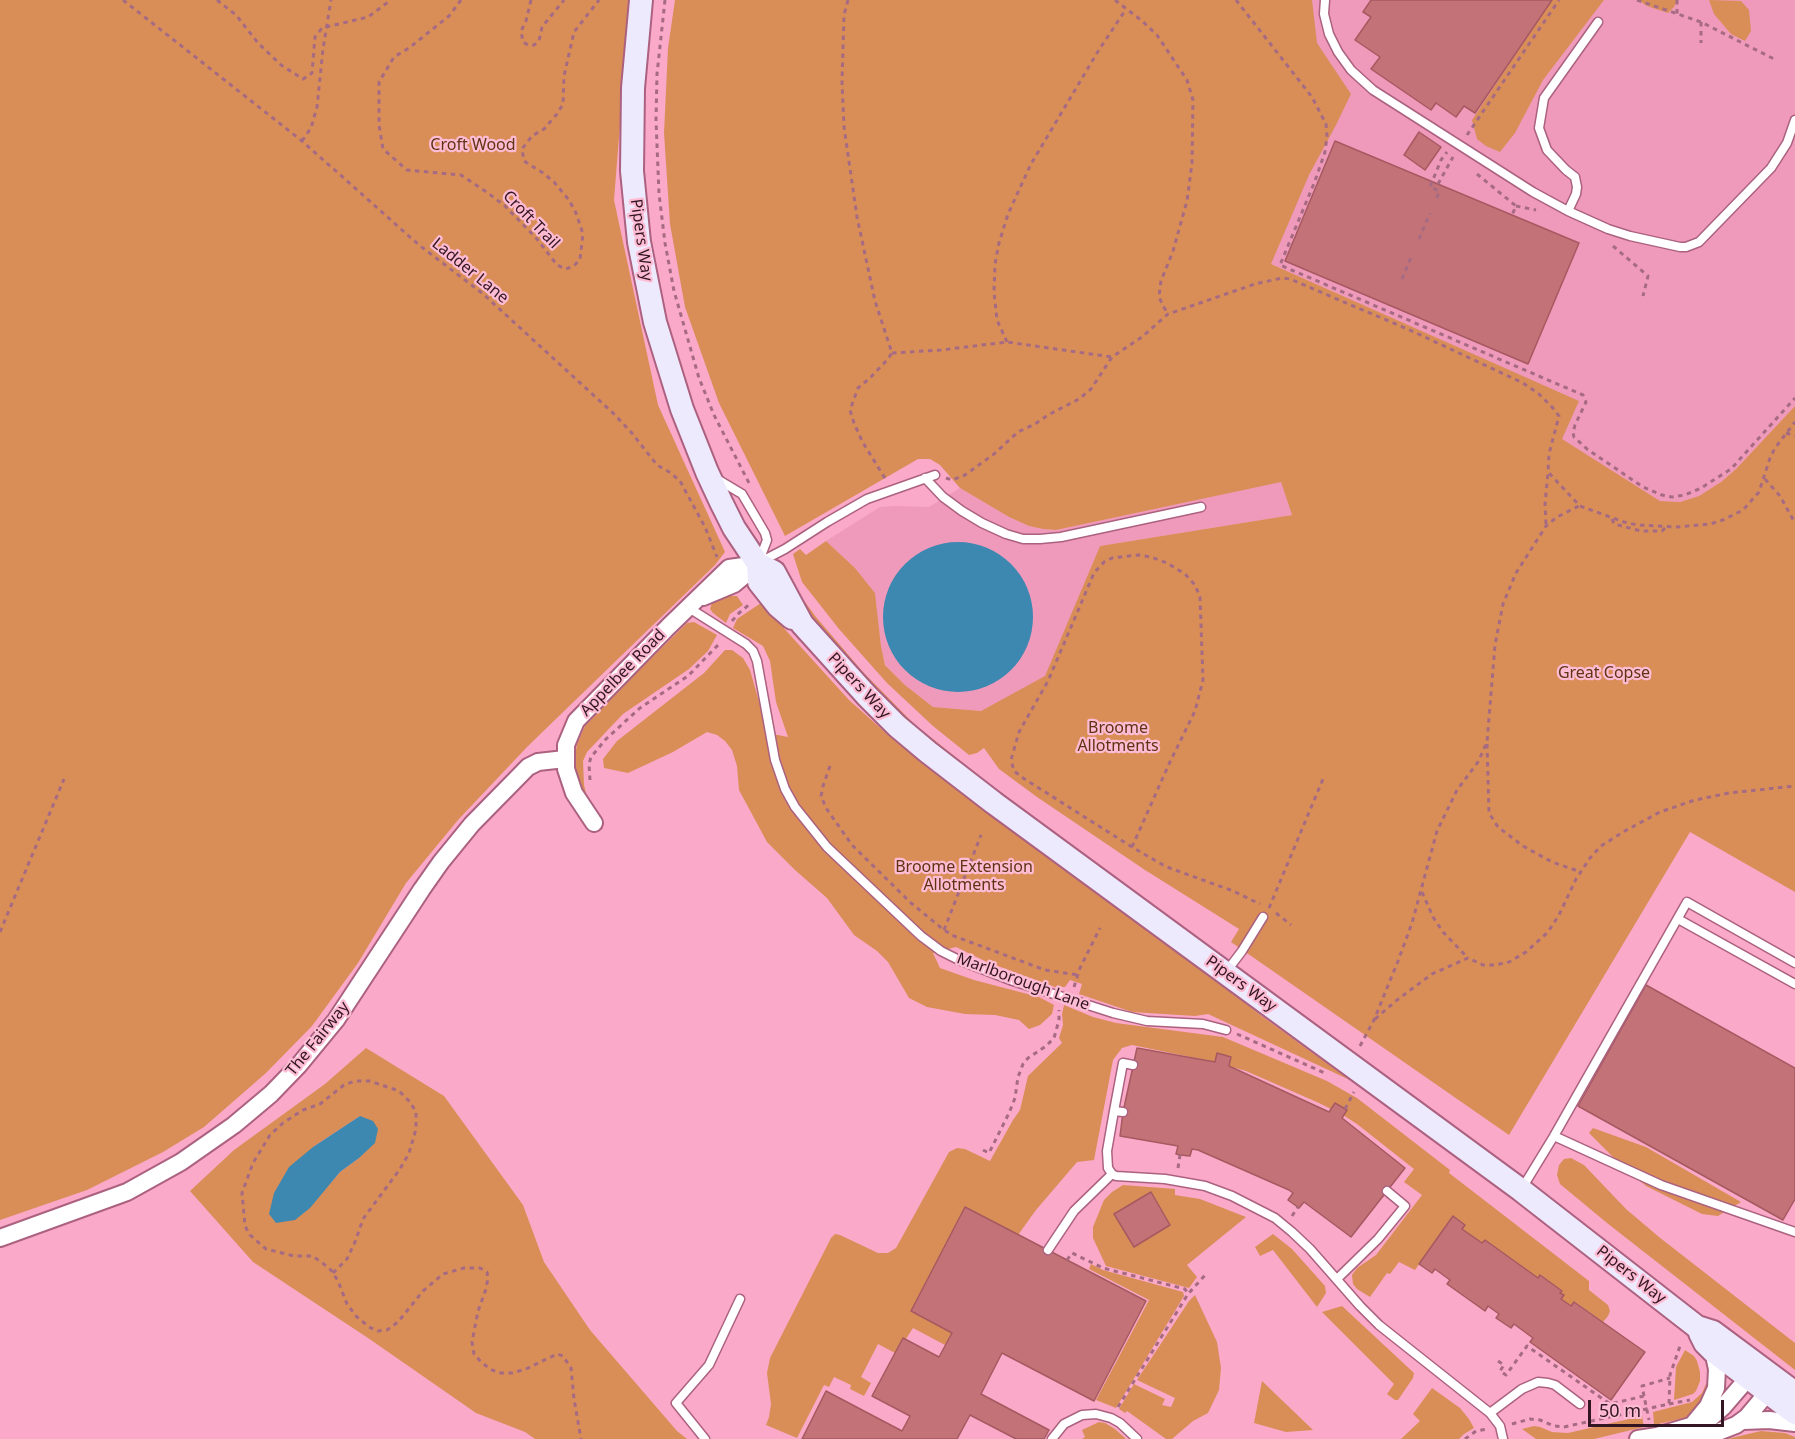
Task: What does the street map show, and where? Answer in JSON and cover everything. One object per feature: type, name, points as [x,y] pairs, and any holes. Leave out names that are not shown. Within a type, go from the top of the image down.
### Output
[{"type":"main road","name":"Pipers Way","points":[[641,0],[631,131],[632,171],[639,242],[653,312],[669,371],[707,472],[734,528],[758,564],[774,572],[802,624],[855,684],[912,739],[994,803],[1521,1190],[1689,1334],[1762,1381],[1795,1393]]},
{"type":"main road","name":"Pipers Way","points":[[758,564],[758,599],[802,624]]},
{"type":"main road","name":"Pipers Way","points":[[1689,1334],[1713,1332],[1795,1413]]},
{"type":"street","points":[[729,578],[729,568],[758,564]]},
{"type":"street","name":"Appelbee Road","points":[[594,823],[571,787],[565,759],[568,737],[576,721],[694,603],[729,578]]},
{"type":"street","name":"The Fairway","points":[[0,1238],[127,1192],[181,1162],[234,1125],[271,1094],[300,1065],[336,1020],[422,888],[472,824],[528,767],[538,762],[565,759]]},
{"type":"street","points":[[1692,1426],[1708,1406],[1716,1388],[1717,1369],[1713,1351]]},
{"type":"street","points":[[1743,1421],[1762,1381]]},
{"type":"street","points":[[1638,1439],[1657,1436],[1707,1421],[1762,1381]]},
{"type":"street","points":[[1657,1436],[1713,1434],[1743,1421],[1769,1420],[1795,1423]]},
{"type":"lane","points":[[1325,0],[1324,14],[1329,34],[1338,52],[1351,70],[1373,90],[1533,192],[1568,211],[1629,236],[1686,247],[1699,242],[1771,168],[1787,143],[1795,120]]},
{"type":"lane","points":[[1568,211],[1576,194],[1575,177],[1547,150],[1539,128],[1544,98],[1598,22]]},
{"type":"lane","points":[[758,564],[856,505],[893,489],[935,475]]},
{"type":"lane","points":[[926,478],[943,497],[962,511],[990,527],[1023,539],[1061,537],[1201,507]]},
{"type":"lane","name":"Marlborough Lane","points":[[694,603],[727,632],[746,644],[758,661],[768,726],[779,774],[795,807],[816,835],[921,936],[941,951],[959,960],[1070,1000],[1135,1019],[1203,1024],[1226,1030]]},
{"type":"lane","points":[[1521,1190],[1687,902],[1795,963]]},
{"type":"lane","points":[[1225,972],[1242,951],[1263,917]]},
{"type":"lane","points":[[1678,919],[1795,984]]},
{"type":"lane","points":[[1133,1065],[1123,1063],[1118,1111],[1107,1151],[1108,1168],[1112,1174],[1165,1179],[1205,1186],[1262,1210],[1310,1248],[1360,1306],[1385,1330],[1490,1413],[1500,1426],[1503,1439]]},
{"type":"lane","points":[[1554,1136],[1661,1185],[1795,1232]]},
{"type":"lane","points":[[1048,1250],[1074,1211],[1112,1174]]},
{"type":"lane","points":[[1337,1280],[1378,1239],[1405,1206],[1386,1191]]},
{"type":"lane","points":[[705,1439],[676,1403],[709,1365],[740,1299]]},
{"type":"lane","points":[[1490,1413],[1522,1389],[1538,1382],[1554,1385],[1580,1404]]},
{"type":"lane","points":[[1052,1439],[1064,1424],[1082,1415],[1096,1414],[1111,1418],[1137,1439]]},
{"type":"path","name":"Ladder Lane","points":[[123,0],[302,141],[419,245],[482,293],[613,413],[657,465],[671,472],[680,481],[705,527],[721,566],[729,578],[758,599]]},
{"type":"path","points":[[217,0],[236,15],[258,43],[281,65],[303,79],[312,73],[315,37],[322,28],[368,17],[391,0]]},
{"type":"path","points":[[302,141],[311,128],[317,107],[331,0]]},
{"type":"path","name":"Croft Trail","points":[[460,0],[449,16],[394,57],[379,82],[379,125],[383,149],[407,170],[461,175],[505,206],[537,239],[557,265],[566,270],[580,259],[583,234],[576,213],[569,200],[554,182],[524,161],[522,149],[532,136],[544,129],[563,104],[564,76],[574,32],[599,0]]},
{"type":"path","points":[[531,0],[521,31],[523,42],[528,45],[534,45],[538,41],[542,27],[564,0]]},
{"type":"path","points":[[665,0],[657,74],[656,120],[659,194],[665,243],[674,291],[699,378],[714,415],[753,489]]},
{"type":"path","points":[[848,0],[844,15],[844,127],[857,217],[875,301],[892,353]]},
{"type":"path","points":[[1115,0],[1157,35],[1187,80],[1193,100],[1192,162],[1187,201],[1173,251],[1161,281],[1159,296],[1168,314]]},
{"type":"path","points":[[1236,0],[1312,97],[1326,124],[1325,152],[1280,265],[1583,395],[1586,402],[1575,425],[1574,438],[1643,487],[1662,495],[1672,497],[1684,495],[1701,488],[1731,470],[1795,398]]},
{"type":"path","points":[[1461,145],[1559,0]]},
{"type":"path","points":[[1637,0],[1701,22],[1776,60]]},
{"type":"path","points":[[1677,0],[1677,14]]},
{"type":"path","points":[[1006,342],[997,320],[994,292],[995,264],[1008,214],[1031,164],[1126,9]]},
{"type":"path","points":[[1701,22],[1701,43]]},
{"type":"path","points":[[1437,198],[1439,191],[1430,187],[1449,149]]},
{"type":"path","points":[[1438,184],[1450,161]]},
{"type":"path","points":[[1471,168],[1516,206],[1544,212]]},
{"type":"path","points":[[1512,215],[1516,206]]},
{"type":"path","points":[[1419,239],[1430,213]]},
{"type":"path","points":[[1611,244],[1648,276],[1643,296]]},
{"type":"path","points":[[1402,279],[1412,255]]},
{"type":"path","points":[[935,475],[952,480],[964,475],[994,454],[1018,432],[1079,399],[1091,389],[1112,357],[1142,337],[1168,314],[1266,281],[1282,278],[1412,331],[1523,383],[1539,394],[1558,416],[1549,454],[1545,504],[1546,526]]},
{"type":"path","points":[[892,353],[1006,342],[1112,357]]},
{"type":"path","points":[[892,353],[858,388],[850,410],[862,441],[893,489]]},
{"type":"path","points":[[1548,472],[1580,506],[1612,519],[1637,525],[1666,527],[1710,524],[1743,510],[1759,492],[1770,458],[1795,422]]},
{"type":"path","points":[[1786,433],[1795,436]]},
{"type":"path","points":[[1765,479],[1780,496],[1795,523]]},
{"type":"path","points":[[1580,506],[1557,517],[1546,526],[1516,573],[1503,604],[1495,645],[1487,742],[1489,813],[1498,826],[1523,846],[1552,862],[1581,872]]},
{"type":"path","points":[[1132,847],[1195,711],[1203,680],[1200,597],[1195,585],[1185,574],[1167,563],[1139,555],[1112,558],[1104,562],[1094,573],[1048,681],[1019,732],[1011,760],[1014,771],[1132,847],[1167,867],[1233,891],[1280,915],[1291,925]]},
{"type":"path","points":[[590,788],[589,764],[595,751],[625,720],[688,676],[718,646],[732,620],[758,599]]},
{"type":"path","points":[[1358,1050],[1374,1020],[1398,961],[1421,891],[1437,831],[1457,790],[1478,762],[1487,742]]},
{"type":"path","points":[[830,766],[821,796],[826,808],[852,845],[911,903],[954,936],[1046,970],[1078,975]]},
{"type":"path","points":[[0,932],[64,779]]},
{"type":"path","points":[[1268,908],[1323,779]]},
{"type":"path","points":[[1421,891],[1443,932],[1468,958],[1483,965],[1509,962],[1526,952],[1548,932],[1590,858],[1601,846],[1623,832],[1660,812],[1695,800],[1729,793],[1795,786]]},
{"type":"path","points":[[944,930],[981,835]]},
{"type":"path","points":[[1070,1000],[1078,975],[1100,928]]},
{"type":"path","points":[[1374,1020],[1432,975],[1468,958]]},
{"type":"path","points":[[983,1150],[989,1153],[1009,1113],[1023,1064],[1054,1038],[1059,1020],[1059,996]]},
{"type":"path","points":[[1226,1030],[1328,1075]]},
{"type":"path","points":[[333,1273],[346,1258],[363,1220],[400,1169],[409,1152],[416,1129],[416,1112],[410,1102],[399,1091],[369,1081],[344,1085],[320,1104],[303,1110],[283,1123],[270,1135],[260,1150],[242,1193],[244,1226],[259,1244],[274,1252],[294,1256],[312,1256],[320,1261],[333,1273],[347,1304],[356,1316],[378,1331],[387,1330],[398,1322],[423,1291],[443,1274],[464,1268],[480,1268],[487,1272],[488,1279],[478,1311],[472,1342],[474,1354],[482,1364],[501,1373],[526,1369],[557,1354],[563,1356],[571,1368],[581,1439]]},
{"type":"path","points":[[1345,1109],[1357,1091],[1350,1087]]},
{"type":"path","points":[[1067,1260],[1072,1253],[1103,1268],[1185,1289],[1188,1294]]},
{"type":"path","points":[[1111,1418],[1188,1294],[1207,1273]]},
{"type":"path","points":[[1689,1334],[1689,1348]]},
{"type":"path","points":[[1498,1361],[1504,1365],[1500,1371],[1506,1375],[1527,1346],[1610,1404],[1644,1396]]},
{"type":"path","points":[[1647,1409],[1642,1386],[1670,1378]]},
{"type":"path","points":[[1669,1404],[1689,1401],[1695,1397]]},
{"type":"shaded area","points":[[1231,0],[1795,0],[1795,406],[1721,482],[1699,496],[1680,502],[1660,501],[1561,439],[1578,401],[1271,264],[1275,251]]},
{"type":"shaded area","points":[[1281,481],[1292,515],[1100,546],[1045,677],[981,711],[933,707],[905,685],[885,664],[875,593],[855,568],[826,541],[880,507],[929,507],[960,488],[1029,526],[1056,530]]},
{"type":"green space","name":"Croft Wood","points":[[0,0],[630,0],[614,200],[658,405],[725,552],[715,565],[527,747],[458,820],[406,883],[358,963],[312,1026],[266,1073],[204,1127],[163,1152],[87,1190],[0,1220]]},
{"type":"green space","points":[[675,0],[1312,0],[1317,43],[1351,94],[1309,175],[1271,264],[1579,401],[1562,439],[1660,501],[1680,502],[1699,496],[1721,482],[1795,406],[1795,892],[1690,832],[1509,1135],[1231,942],[1239,929],[1145,870],[1037,797],[999,769],[984,748],[969,755],[933,726],[887,683],[839,629],[802,582],[793,554],[800,549],[806,555],[826,541],[855,568],[875,593],[885,665],[905,685],[933,707],[981,711],[1045,676],[1100,546],[1292,515],[1281,482],[1056,530],[1029,526],[1009,517],[960,488],[940,465],[930,459],[918,459],[785,536],[719,403],[685,307],[670,224],[664,133],[668,48]]},
{"type":"green space","points":[[1552,0],[1604,0],[1543,80],[1515,133],[1500,152],[1477,139],[1472,120]]},
{"type":"green space","points":[[1638,0],[1677,0],[1668,13],[1647,6]]},
{"type":"green space","points":[[1709,0],[1741,1],[1749,10],[1751,31],[1745,41],[1731,34],[1714,14]]},
{"type":"green space","points":[[791,583],[816,617],[863,672],[914,724],[983,779],[1220,956],[1014,806],[909,725],[850,663],[812,618],[788,585]]},
{"type":"green space","points":[[729,596],[737,596],[743,605],[730,614],[726,623],[710,609],[712,603]]},
{"type":"green space","name":"Broome Extension Allotments","points":[[761,603],[849,700],[896,742],[1350,1080],[1208,1014],[1195,1016],[1132,1012],[1079,994],[1082,984],[1070,980],[1065,987],[1055,987],[987,962],[956,947],[933,953],[940,968],[974,980],[1039,997],[1054,1005],[1052,1014],[1040,1025],[1029,1029],[1019,1020],[927,1007],[909,998],[888,962],[854,935],[827,898],[767,842],[739,790],[737,766],[732,750],[717,735],[707,732],[673,752],[628,773],[604,768],[603,759],[617,741],[704,673],[725,650],[732,650],[743,658],[750,670],[768,733],[788,737],[776,702],[770,661],[763,646],[733,628],[737,619]]},
{"type":"green space","points":[[694,622],[717,635],[708,651],[689,669],[623,714],[587,752],[583,761],[584,785],[588,801],[581,789],[574,764],[577,744],[585,726],[687,623]]},
{"type":"green space","points":[[1064,1005],[1093,1017],[1116,1023],[1223,1037],[1327,1081],[1357,1098],[1450,1170],[1449,1173],[1589,1281],[1589,1290],[1608,1305],[1610,1311],[1608,1316],[1603,1322],[1575,1302],[1571,1306],[1561,1299],[1564,1295],[1560,1293],[1561,1290],[1541,1275],[1538,1278],[1485,1240],[1482,1243],[1462,1229],[1465,1225],[1453,1216],[1415,1270],[1399,1262],[1390,1274],[1387,1273],[1370,1297],[1357,1289],[1353,1284],[1352,1275],[1357,1268],[1376,1255],[1422,1195],[1404,1182],[1414,1169],[1357,1124],[1319,1103],[1246,1071],[1215,1062],[1132,1045],[1122,1048],[1113,1060],[1094,1160],[1077,1162],[1018,1235],[911,1311],[952,1333],[945,1345],[913,1328],[906,1339],[903,1338],[895,1353],[878,1344],[861,1377],[871,1383],[864,1396],[850,1389],[851,1385],[834,1377],[829,1387],[824,1385],[797,1438],[766,1425],[771,1404],[767,1373],[770,1358],[831,1238],[835,1234],[840,1235],[878,1253],[888,1253],[896,1248],[949,1152],[957,1148],[965,1149],[990,1161],[1020,1110],[1028,1076],[1062,1043],[1059,1038],[1063,1025]]},
{"type":"green space","points":[[366,1048],[444,1096],[523,1205],[544,1262],[590,1330],[677,1431],[687,1439],[535,1439],[525,1432],[476,1413],[253,1262],[190,1191],[234,1150],[325,1084]],"holes":[[[360,1116],[359,1158],[340,1172],[327,1187],[313,1147]]]},
{"type":"green space","points":[[1593,1128],[1646,1147],[1741,1202],[1718,1216],[1702,1214],[1646,1186],[1589,1133]]},
{"type":"green space","points":[[1571,1158],[1584,1165],[1626,1209],[1659,1237],[1795,1343],[1795,1370],[1560,1184],[1557,1175],[1559,1165],[1564,1159]]},
{"type":"green space","points":[[1123,1185],[1175,1189],[1175,1195],[1200,1199],[1246,1217],[1187,1265],[1197,1277],[1189,1288],[1106,1266],[1093,1238],[1093,1227],[1104,1200]],"holes":[[[1151,1193],[1170,1225],[1134,1247],[1114,1214]]]},
{"type":"green space","points":[[1273,1234],[1292,1249],[1325,1286],[1326,1293],[1317,1307],[1273,1250],[1260,1256],[1255,1247]]},
{"type":"green space","points":[[1091,1264],[1103,1270],[1183,1292],[1184,1296],[1116,1408],[1096,1400],[1149,1300],[1089,1269]]},
{"type":"green space","points":[[1195,1295],[1217,1342],[1221,1368],[1219,1390],[1208,1413],[1193,1421],[1172,1439],[1166,1439],[1127,1411],[1125,1413],[1119,1409],[1134,1384],[1165,1399],[1162,1405],[1171,1407],[1175,1398],[1137,1380]]},
{"type":"green space","points":[[1342,1306],[1414,1373],[1398,1400],[1387,1394],[1394,1384],[1322,1312]]},
{"type":"green space","points":[[1685,1350],[1697,1361],[1700,1381],[1693,1394],[1674,1400],[1676,1367]]},
{"type":"green space","points":[[1262,1381],[1313,1430],[1286,1432],[1254,1423]]},
{"type":"green space","points":[[1706,1384],[1711,1384],[1708,1396],[1689,1417],[1654,1425],[1653,1412],[1692,1402],[1702,1393]]},
{"type":"green space","points":[[1432,1388],[1460,1408],[1474,1428],[1459,1439],[1401,1439],[1420,1421],[1413,1414]]},
{"type":"green space","points":[[1642,1416],[1644,1427],[1594,1439],[1536,1439],[1522,1429],[1534,1426],[1552,1432],[1568,1433]]},
{"type":"green space","points":[[1099,1422],[1115,1429],[1126,1439],[1082,1439],[1085,1437],[1082,1430]]},
{"type":"green space","points":[[1761,1431],[1785,1433],[1795,1439],[1727,1439]]},
{"type":"water","points":[[958,542],[987,548],[1011,564],[1027,588],[1033,617],[1027,646],[1011,670],[987,686],[958,692],[929,686],[905,670],[889,646],[883,617],[889,588],[905,564],[929,548]]},
{"type":"water","points":[[360,1116],[373,1121],[378,1129],[375,1143],[340,1172],[310,1208],[295,1220],[276,1223],[269,1214],[274,1193],[289,1167],[313,1147]]},
{"type":"building","points":[[1371,0],[1552,0],[1475,113],[1464,106],[1456,117],[1436,103],[1431,110],[1371,69],[1380,57],[1355,40],[1371,17],[1363,12]]},
{"type":"building","points":[[1419,132],[1441,147],[1425,170],[1404,155]]},
{"type":"building","points":[[1335,141],[1579,243],[1528,364],[1285,261]]},
{"type":"building","points":[[1646,985],[1795,1068],[1795,1199],[1783,1220],[1578,1106]]},
{"type":"building","points":[[1137,1048],[1215,1062],[1217,1053],[1231,1057],[1229,1066],[1329,1112],[1335,1103],[1347,1110],[1342,1118],[1405,1168],[1351,1237],[1304,1202],[1299,1208],[1288,1200],[1293,1193],[1289,1190],[1198,1150],[1192,1149],[1190,1156],[1180,1155],[1176,1154],[1178,1146],[1120,1136]]},
{"type":"building","points":[[1151,1192],[1170,1225],[1134,1247],[1114,1214]]},
{"type":"building","points":[[965,1207],[1146,1301],[1094,1401],[1002,1353],[981,1394],[1049,1430],[1044,1439],[1016,1439],[970,1415],[957,1439],[802,1439],[826,1391],[902,1431],[910,1416],[872,1396],[903,1338],[939,1357],[952,1333],[911,1311]]},
{"type":"building","points":[[1453,1216],[1465,1225],[1462,1229],[1482,1243],[1485,1240],[1538,1278],[1540,1275],[1562,1291],[1560,1293],[1564,1295],[1561,1299],[1571,1306],[1574,1302],[1645,1352],[1611,1400],[1530,1342],[1533,1338],[1514,1324],[1511,1328],[1496,1318],[1499,1314],[1488,1306],[1485,1311],[1447,1284],[1450,1280],[1435,1269],[1432,1273],[1419,1264]]},
{"type":"park label","name":"Great Copse","points":[[1604,673]]},
{"type":"park label","name":"Broome Allotments","points":[[1118,737]]}]
